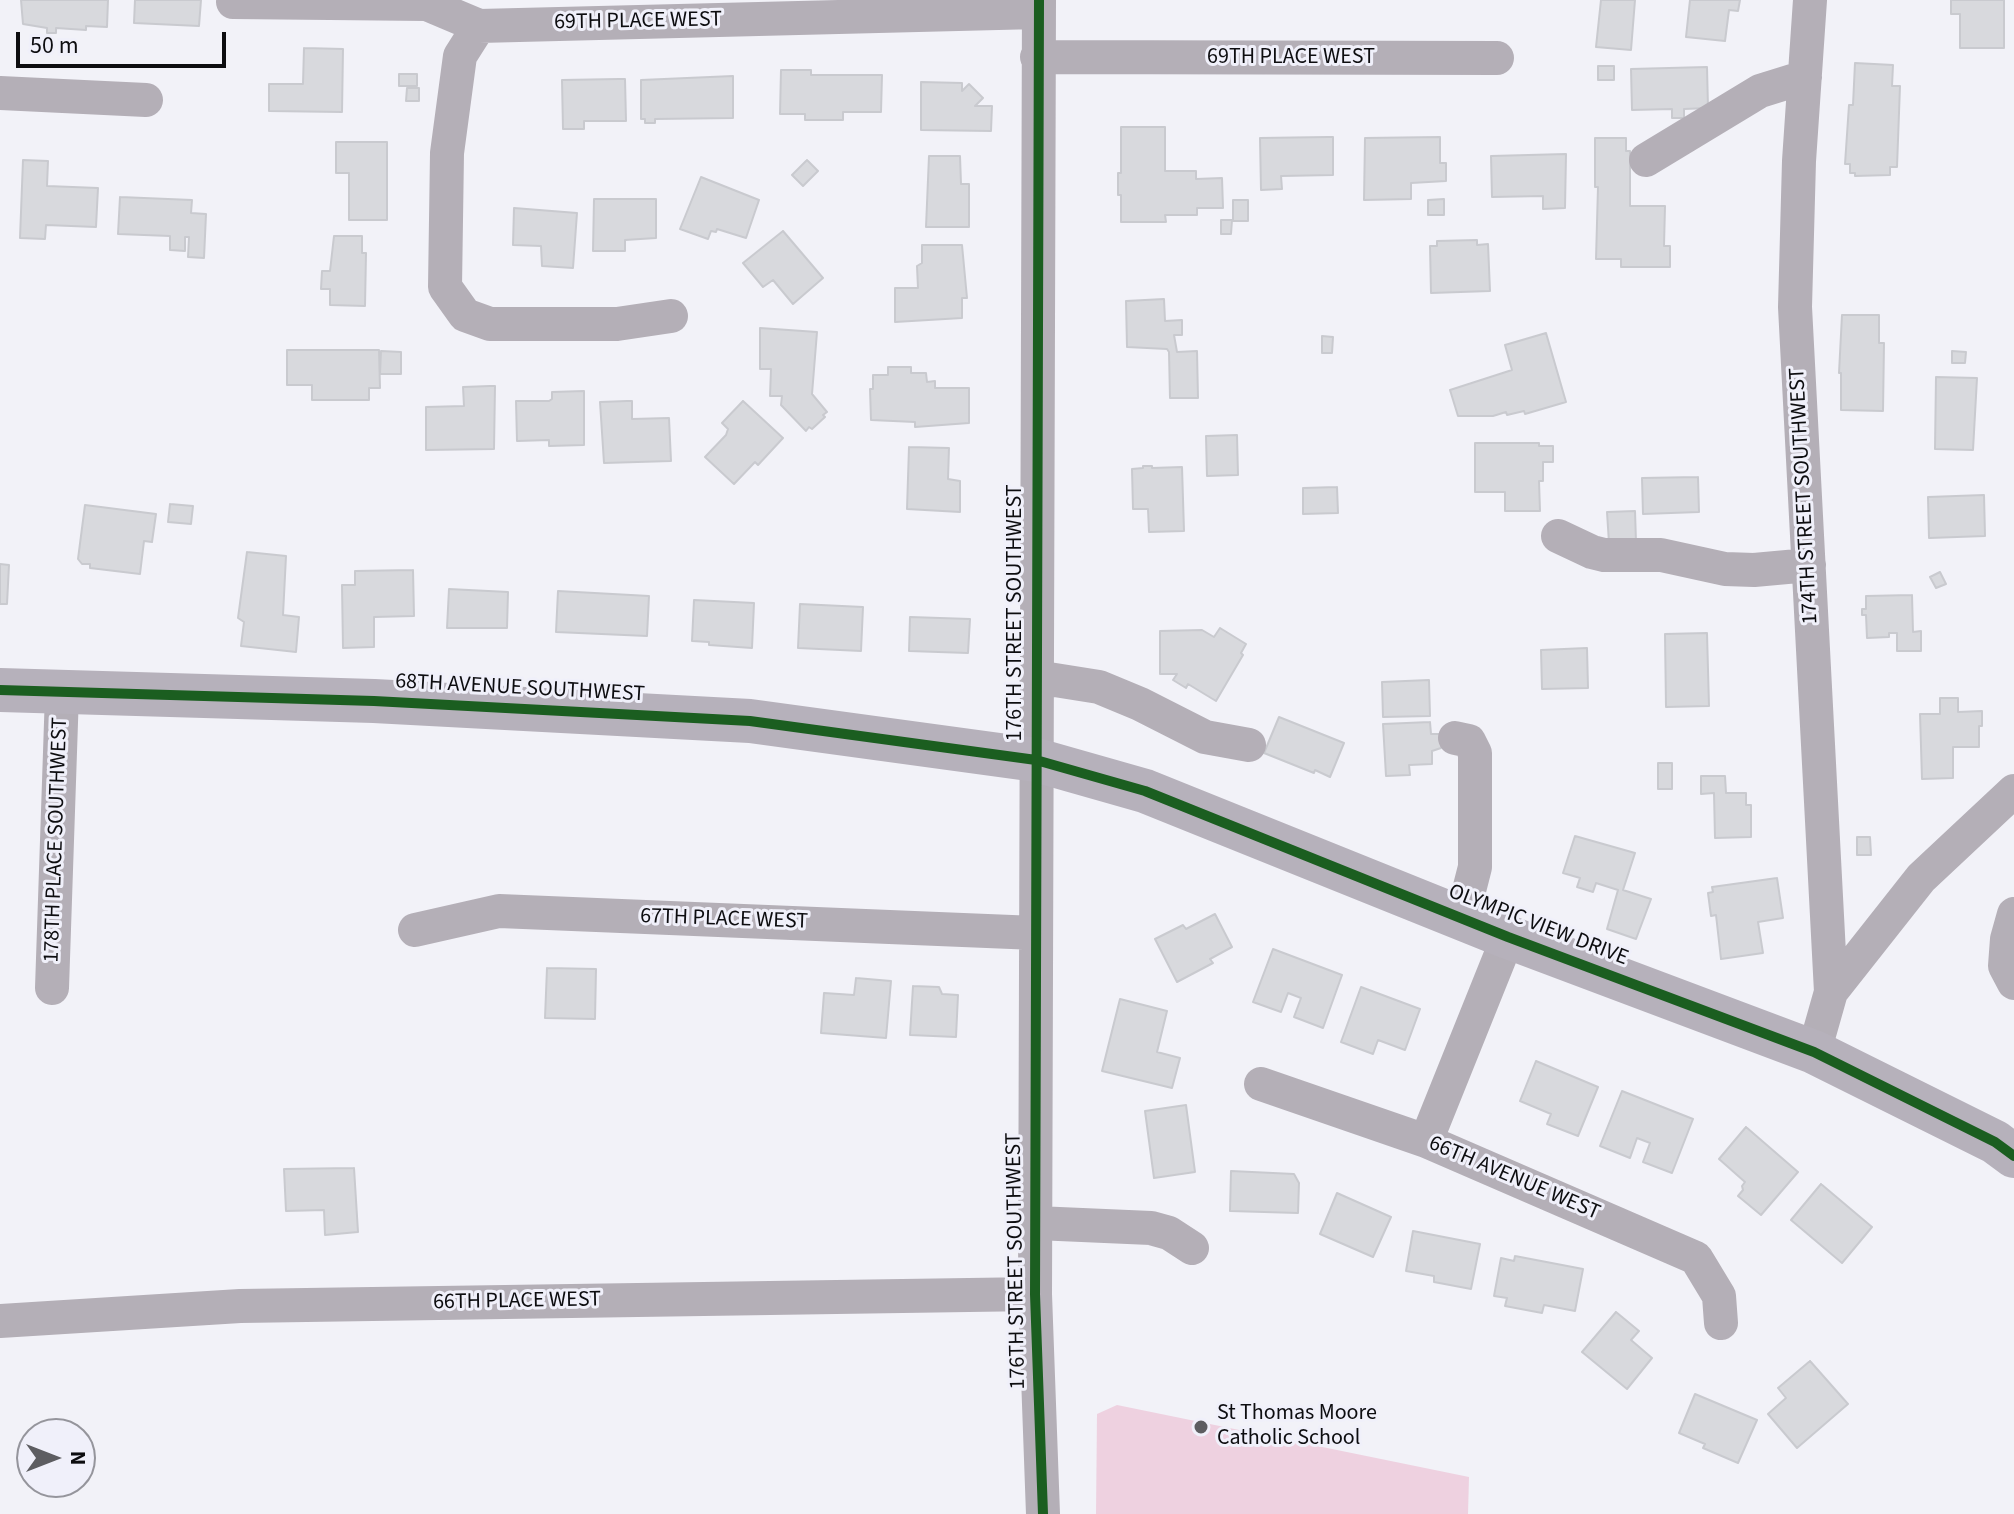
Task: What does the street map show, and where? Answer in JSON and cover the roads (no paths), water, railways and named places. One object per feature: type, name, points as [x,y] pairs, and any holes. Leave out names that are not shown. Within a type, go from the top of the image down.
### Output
[{"type":"main road","name":"68TH AVENUE SOUTHWEST","points":[[0,690],[374,701],[750,721],[1036,760]]},
{"type":"main road","name":"OLYMPIC VIEW DRIVE","points":[[1036,760],[1145,791],[1508,937],[1814,1052],[1995,1142],[2014,1156]]},
{"type":"street","name":"174TH STREET SOUTHWEST","points":[[1810,0],[1799,161],[1795,307],[1831,992]]},
{"type":"street","points":[[233,2],[427,4],[479,26],[460,56],[447,153],[445,287],[465,315],[490,324],[617,324],[671,316]]},
{"type":"street","name":"69TH PLACE WEST","points":[[479,26],[1038,6]]},
{"type":"street","name":"176TH STREET SOUTHWEST","points":[[1038,6],[1035,1294],[1043,1514]]},
{"type":"street","name":"69TH PLACE WEST","points":[[1037,57],[1497,58]]},
{"type":"street","points":[[1646,160],[1760,91],[1805,77]]},
{"type":"street","points":[[0,93],[146,100]]},
{"type":"street","points":[[1558,536],[1604,555],[1661,555],[1739,570],[1809,565]]},
{"type":"street","points":[[1036,677],[1099,687],[1205,737],[1249,745]]},
{"type":"street","name":"178TH PLACE SOUTHWEST","points":[[52,988],[62,693]]},
{"type":"street","points":[[1455,738],[1469,741],[1475,753],[1475,867],[1462,918]]},
{"type":"street","points":[[1814,1052],[1831,992],[1921,878],[2014,791]]},
{"type":"street","name":"67TH PLACE WEST","points":[[415,930],[499,911],[1036,933]]},
{"type":"street","points":[[2014,914],[2007,939],[2005,966],[2014,983]]},
{"type":"street","points":[[1426,1141],[1508,937]]},
{"type":"street","name":"66TH AVENUE WEST","points":[[1261,1084],[1426,1141],[1696,1258],[1719,1296],[1721,1323]]},
{"type":"street","points":[[1036,1223],[1151,1228],[1169,1233],[1192,1248]]},
{"type":"street","name":"66TH PLACE WEST","points":[[0,1321],[240,1306],[1035,1294]]},
{"type":"place","name":"St Thomas Moore Catholic School","points":[[1201,1427]]}]
